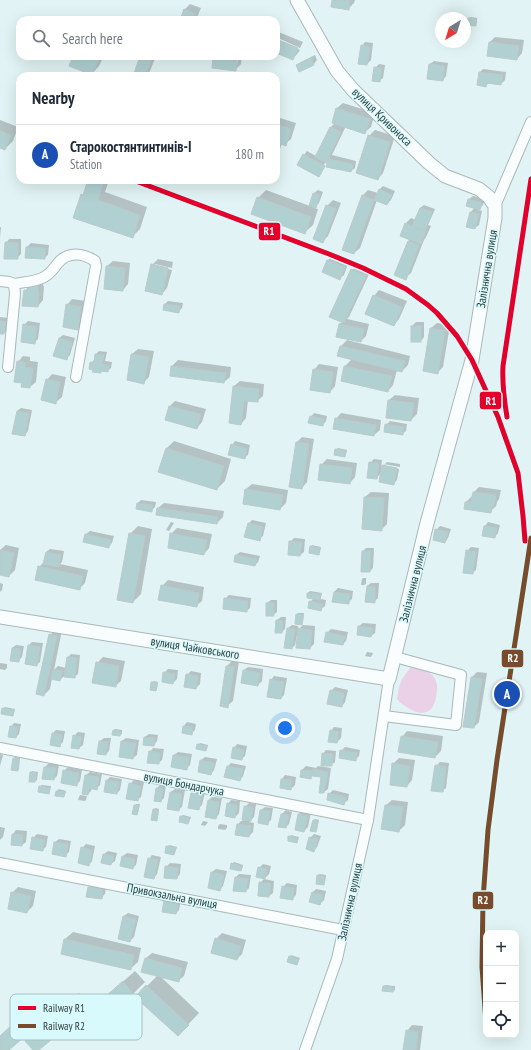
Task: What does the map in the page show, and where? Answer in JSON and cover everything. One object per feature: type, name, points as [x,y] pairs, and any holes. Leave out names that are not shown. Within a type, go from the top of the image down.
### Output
[{"type":"street","name":"вулиця Кривоноса","points":[[297,0],[337,71],[353,90],[429,163],[445,176],[479,188],[489,197],[495,206]]},
{"type":"street","name":"Залізнична вулиця","points":[[305,1050],[337,959],[368,820],[389,679],[427,523],[472,360],[495,218],[495,206],[531,122]]},
{"type":"street","points":[[0,281],[14,284],[42,278],[51,273],[64,257],[71,255],[84,255],[95,261],[96,266],[76,377]]},
{"type":"street","points":[[8,367],[15,294],[14,284]]},
{"type":"street","name":"вулиця Чайковського","points":[[0,617],[389,679]]},
{"type":"street","points":[[384,716],[456,725],[461,675],[395,657]]},
{"type":"street","name":"вулиця Бондарчука","points":[[0,748],[368,820]]},
{"type":"street","name":"Привокзальна вулиця","points":[[0,863],[343,930]]},
{"type":"shaded area","points":[[417,666],[431,674],[437,685],[437,694],[434,705],[430,710],[420,713],[408,708],[397,699],[402,679],[410,668]]},
{"type":"building","points":[[332,0],[350,0],[349,10],[331,7]]},
{"type":"building","points":[[184,9],[196,14],[195,16],[181,16]]},
{"type":"building","points":[[471,18],[476,19],[476,26],[471,25]]},
{"type":"building","points":[[280,41],[298,48],[293,60],[280,55]]},
{"type":"building","points":[[489,42],[519,46],[517,60],[487,56]]},
{"type":"building","points":[[361,45],[370,47],[367,65],[358,64]]},
{"type":"building","points":[[311,58],[314,65],[299,72],[296,65]]},
{"type":"building","points":[[71,60],[98,60],[93,72],[84,72],[69,66]]},
{"type":"building","points":[[139,60],[151,60],[147,72],[134,72]]},
{"type":"building","points":[[213,60],[237,60],[236,71],[212,68]]},
{"type":"building","points":[[429,64],[445,66],[443,81],[427,79]]},
{"type":"building","points":[[374,67],[382,68],[380,82],[372,81]]},
{"type":"building","points":[[479,72],[503,75],[501,85],[487,83],[486,87],[477,85]]},
{"type":"building","points":[[336,108],[370,119],[365,134],[332,123]]},
{"type":"building","points":[[280,125],[291,129],[286,146],[280,144]]},
{"type":"building","points":[[330,127],[341,132],[326,163],[315,157]]},
{"type":"building","points":[[0,131],[11,135],[5,150],[0,148]]},
{"type":"building","points":[[368,135],[390,142],[378,180],[356,173]]},
{"type":"building","points":[[303,154],[325,166],[319,177],[297,165]]},
{"type":"building","points":[[328,159],[353,164],[351,172],[326,167]]},
{"type":"building","points":[[87,184],[103,184],[98,200],[140,215],[133,238],[73,218],[81,194],[83,195]]},
{"type":"building","points":[[379,189],[392,195],[387,205],[374,200]]},
{"type":"building","points":[[313,193],[320,195],[316,208],[309,206]]},
{"type":"building","points":[[362,195],[374,200],[354,254],[342,250]]},
{"type":"building","points":[[257,197],[311,217],[305,234],[251,214]]},
{"type":"building","points":[[468,199],[482,203],[480,210],[466,206]]},
{"type":"building","points":[[326,205],[336,209],[323,243],[313,239]]},
{"type":"building","points":[[420,208],[432,212],[425,231],[412,226]]},
{"type":"building","points":[[470,212],[479,214],[475,229],[466,227]]},
{"type":"building","points":[[405,223],[426,232],[421,244],[400,236]]},
{"type":"building","points":[[408,241],[419,245],[406,280],[394,275]]},
{"type":"building","points":[[5,242],[18,243],[18,259],[4,259]]},
{"type":"building","points":[[26,247],[45,248],[45,259],[25,258]]},
{"type":"building","points":[[327,260],[345,267],[340,280],[322,272]]},
{"type":"building","points":[[151,264],[168,268],[162,295],[145,291]]},
{"type":"building","points":[[106,266],[125,268],[123,291],[104,289]]},
{"type":"building","points":[[351,269],[366,276],[344,323],[329,317]]},
{"type":"building","points":[[29,283],[38,284],[38,307],[22,306],[24,290],[28,291]]},
{"type":"building","points":[[373,295],[402,307],[394,326],[365,314]]},
{"type":"building","points":[[66,304],[81,307],[78,330],[63,327]]},
{"type":"building","points":[[164,304],[180,306],[179,313],[163,310]]},
{"type":"building","points":[[0,321],[6,322],[4,334],[0,334]]},
{"type":"building","points":[[23,324],[37,327],[35,344],[21,342]]},
{"type":"building","points":[[339,324],[364,329],[361,342],[336,337]]},
{"type":"building","points":[[411,326],[421,326],[421,342],[411,342]]},
{"type":"building","points":[[430,328],[445,331],[438,374],[423,371]]},
{"type":"building","points":[[59,338],[72,342],[67,360],[53,356]]},
{"type":"building","points":[[340,346],[405,361],[402,372],[337,356]]},
{"type":"building","points":[[95,354],[104,355],[102,364],[109,365],[108,372],[92,372],[93,370],[89,369],[90,362],[94,363]]},
{"type":"building","points":[[131,354],[149,357],[144,384],[127,380]]},
{"type":"building","points":[[17,361],[25,362],[25,367],[33,368],[30,388],[21,387],[22,383],[14,382]]},
{"type":"building","points":[[171,366],[226,373],[224,383],[170,376]]},
{"type":"building","points":[[344,366],[392,376],[388,392],[341,381]]},
{"type":"building","points":[[313,369],[333,372],[330,393],[310,390]]},
{"type":"building","points":[[46,379],[60,382],[56,404],[41,400]]},
{"type":"building","points":[[233,386],[259,389],[258,402],[244,401],[241,425],[229,423]]},
{"type":"building","points":[[388,400],[414,403],[411,421],[386,418]]},
{"type":"building","points":[[169,406],[201,414],[197,429],[165,420]]},
{"type":"building","points":[[17,411],[29,413],[25,436],[12,434]]},
{"type":"building","points":[[310,416],[324,419],[323,426],[308,423]]},
{"type":"building","points":[[335,418],[376,425],[374,436],[333,429]]},
{"type":"building","points":[[385,424],[404,427],[403,435],[384,432]]},
{"type":"building","points":[[296,442],[309,444],[302,489],[289,487]]},
{"type":"building","points":[[231,444],[247,449],[245,459],[228,455]]},
{"type":"building","points":[[166,448],[224,466],[217,490],[158,472]]},
{"type":"building","points":[[335,449],[346,451],[345,457],[334,455]]},
{"type":"building","points":[[369,462],[379,463],[377,479],[367,478]]},
{"type":"building","points":[[320,464],[352,468],[350,484],[318,480]]},
{"type":"building","points":[[382,465],[397,468],[394,485],[379,482]]},
{"type":"building","points":[[245,489],[283,495],[280,510],[243,504]]},
{"type":"building","points":[[473,492],[496,495],[491,513],[464,509],[465,502],[471,502]]},
{"type":"building","points":[[364,497],[384,498],[382,531],[362,529]]},
{"type":"building","points":[[137,503],[153,505],[152,512],[136,509]]},
{"type":"building","points":[[157,508],[218,517],[217,524],[156,515]]},
{"type":"building","points":[[248,523],[263,527],[260,541],[244,537]]},
{"type":"building","points":[[484,526],[497,528],[495,538],[482,536]]},
{"type":"building","points":[[435,529],[448,532],[445,543],[433,540]]},
{"type":"building","points":[[129,533],[145,536],[133,603],[117,600]]},
{"type":"building","points":[[170,533],[207,540],[204,555],[168,548]]},
{"type":"building","points":[[85,534],[111,540],[109,548],[83,542]]},
{"type":"building","points":[[289,541],[302,542],[300,556],[288,555]]},
{"type":"building","points":[[310,546],[320,548],[319,555],[309,553]]},
{"type":"building","points":[[0,550],[14,553],[9,577],[0,575]]},
{"type":"building","points":[[466,550],[476,552],[473,574],[463,573]]},
{"type":"building","points":[[362,551],[371,551],[370,572],[361,572]]},
{"type":"building","points":[[46,552],[61,555],[59,567],[43,564]]},
{"type":"building","points":[[235,555],[257,559],[255,566],[234,562]]},
{"type":"building","points":[[38,566],[83,576],[80,590],[35,580]]},
{"type":"building","points":[[161,585],[199,593],[197,607],[158,600]]},
{"type":"building","points":[[367,586],[375,587],[375,603],[365,602]]},
{"type":"building","points":[[334,592],[350,594],[349,604],[332,602]]},
{"type":"building","points":[[307,593],[321,594],[320,600],[307,598]]},
{"type":"building","points":[[224,598],[248,601],[247,612],[223,609]]},
{"type":"building","points":[[309,601],[323,604],[321,611],[308,608]]},
{"type":"building","points":[[266,603],[274,603],[274,616],[266,616]]},
{"type":"building","points":[[296,614],[303,615],[302,625],[295,624]]},
{"type":"building","points":[[276,620],[283,621],[282,633],[275,633]]},
{"type":"building","points":[[358,626],[373,628],[371,637],[357,635]]},
{"type":"building","points":[[287,628],[295,629],[292,649],[284,648]]},
{"type":"building","points":[[298,628],[312,630],[310,649],[296,648]]},
{"type":"building","points":[[326,632],[345,636],[343,645],[324,642]]},
{"type":"building","points":[[49,634],[57,636],[44,696],[36,694]]},
{"type":"building","points":[[28,645],[40,647],[37,666],[25,664]]},
{"type":"building","points":[[12,648],[21,649],[19,662],[10,661]]},
{"type":"building","points":[[67,657],[77,658],[75,678],[64,677]]},
{"type":"building","points":[[96,662],[119,666],[116,687],[92,683]]},
{"type":"building","points":[[226,666],[234,667],[228,708],[220,706]]},
{"type":"building","points":[[53,669],[63,671],[60,681],[51,679]]},
{"type":"building","points":[[243,670],[260,673],[258,686],[241,683]]},
{"type":"building","points":[[163,672],[175,674],[173,684],[162,682]]},
{"type":"building","points":[[186,674],[198,676],[196,689],[184,687]]},
{"type":"building","points":[[471,677],[482,679],[474,728],[463,727]]},
{"type":"building","points":[[270,679],[284,682],[281,699],[267,697]]},
{"type":"building","points":[[151,682],[157,683],[156,691],[150,690]]},
{"type":"building","points":[[330,690],[344,693],[342,707],[327,704]]},
{"type":"building","points":[[2,708],[14,710],[13,716],[1,714]]},
{"type":"building","points":[[10,726],[18,727],[16,738],[8,737]]},
{"type":"building","points":[[183,726],[193,727],[192,735],[182,733]]},
{"type":"building","points":[[113,730],[121,731],[120,736],[112,735]]},
{"type":"building","points":[[330,730],[339,732],[337,743],[328,742]]},
{"type":"building","points":[[52,733],[62,735],[60,747],[50,745]]},
{"type":"building","points":[[73,735],[82,737],[79,749],[71,748]]},
{"type":"building","points":[[401,736],[438,742],[435,758],[398,752]]},
{"type":"building","points":[[144,737],[155,738],[154,746],[143,745]]},
{"type":"building","points":[[99,741],[108,742],[106,755],[97,754]]},
{"type":"building","points":[[121,741],[136,743],[133,759],[119,757]]},
{"type":"building","points":[[197,744],[207,746],[206,751],[196,749]]},
{"type":"building","points":[[233,747],[244,750],[242,760],[231,758]]},
{"type":"building","points":[[340,750],[357,753],[356,761],[339,758]]},
{"type":"building","points":[[149,751],[160,753],[159,764],[147,763]]},
{"type":"building","points":[[322,753],[333,754],[332,766],[321,766]]},
{"type":"building","points":[[173,755],[189,757],[187,770],[171,767]]},
{"type":"building","points":[[13,758],[19,759],[18,771],[11,770]]},
{"type":"building","points":[[200,760],[214,763],[211,775],[198,772]]},
{"type":"building","points":[[392,763],[410,766],[407,787],[390,785]]},
{"type":"building","points":[[435,765],[446,767],[443,792],[431,791]]},
{"type":"building","points":[[227,766],[243,769],[240,781],[224,777]]},
{"type":"building","points":[[44,767],[56,768],[54,780],[42,779]]},
{"type":"building","points":[[313,769],[328,772],[324,793],[319,793],[321,777],[312,776]]},
{"type":"building","points":[[63,770],[79,773],[77,786],[61,783]]},
{"type":"building","points":[[301,770],[312,771],[311,779],[300,777]]},
{"type":"building","points":[[30,772],[37,773],[35,782],[29,782]]},
{"type":"building","points":[[85,775],[99,777],[97,790],[89,788],[88,795],[82,794]]},
{"type":"building","points":[[281,779],[292,780],[291,790],[280,788]]},
{"type":"building","points":[[106,780],[119,782],[117,794],[104,792]]},
{"type":"building","points":[[129,783],[141,786],[138,801],[126,799]]},
{"type":"building","points":[[39,786],[50,788],[49,794],[38,792]]},
{"type":"building","points":[[156,788],[163,789],[161,802],[154,801]]},
{"type":"building","points":[[56,791],[65,792],[64,797],[55,796]]},
{"type":"building","points":[[170,792],[182,794],[179,811],[167,809]]},
{"type":"building","points":[[191,793],[202,795],[199,810],[188,808]]},
{"type":"building","points":[[328,793],[346,797],[344,805],[327,800]]},
{"type":"building","points":[[208,800],[219,802],[216,819],[205,817]]},
{"type":"building","points":[[227,803],[237,805],[235,818],[225,816]]},
{"type":"building","points":[[134,805],[139,806],[137,815],[132,814]]},
{"type":"building","points":[[385,805],[403,807],[399,832],[381,829]]},
{"type":"building","points":[[244,806],[253,808],[251,821],[242,820]]},
{"type":"building","points":[[153,809],[158,810],[157,821],[151,820]]},
{"type":"building","points":[[260,810],[270,811],[268,825],[258,823]]},
{"type":"building","points":[[281,814],[289,815],[286,828],[278,827]]},
{"type":"building","points":[[298,814],[308,816],[304,832],[295,830]]},
{"type":"building","points":[[180,816],[190,818],[188,824],[179,822]]},
{"type":"building","points":[[313,820],[318,821],[316,832],[310,831]]},
{"type":"building","points":[[237,824],[251,826],[249,837],[235,835]]},
{"type":"building","points":[[12,834],[23,835],[22,846],[11,845]]},
{"type":"building","points":[[288,836],[298,838],[297,843],[288,841]]},
{"type":"building","points":[[32,837],[45,840],[43,851],[30,849]]},
{"type":"building","points":[[309,837],[318,839],[314,852],[306,849]]},
{"type":"building","points":[[54,842],[68,844],[66,857],[52,854]]},
{"type":"building","points":[[166,846],[176,848],[174,855],[165,853]]},
{"type":"building","points":[[81,847],[92,850],[89,866],[78,863]]},
{"type":"building","points":[[103,854],[114,856],[111,865],[101,863]]},
{"type":"building","points":[[122,856],[135,859],[133,869],[120,866]]},
{"type":"building","points":[[148,858],[158,860],[154,879],[144,877]]},
{"type":"building","points":[[231,863],[242,866],[241,871],[230,869]]},
{"type":"building","points":[[165,866],[178,868],[177,879],[164,878]]},
{"type":"building","points":[[258,867],[267,869],[265,879],[256,877]]},
{"type":"building","points":[[211,872],[224,875],[220,891],[208,888]]},
{"type":"building","points":[[317,875],[325,877],[324,885],[316,884]]},
{"type":"building","points":[[235,877],[248,879],[246,892],[233,891]]},
{"type":"building","points":[[259,882],[271,884],[269,897],[258,896]]},
{"type":"building","points":[[282,886],[294,888],[293,900],[280,898]]},
{"type":"building","points":[[88,887],[103,889],[102,899],[86,897]]},
{"type":"building","points":[[11,892],[31,896],[27,913],[8,909]]},
{"type":"building","points":[[312,892],[323,895],[320,905],[309,902]]},
{"type":"building","points":[[164,900],[178,902],[176,914],[162,912]]},
{"type":"building","points":[[123,916],[136,919],[130,942],[118,939]]},
{"type":"building","points":[[215,938],[241,946],[237,960],[211,953]]},
{"type":"building","points":[[64,939],[134,955],[131,970],[61,954]]},
{"type":"building","points":[[289,956],[299,959],[297,965],[287,962]]},
{"type":"building","points":[[145,958],[182,968],[179,982],[141,972]]},
{"type":"building","points":[[123,981],[133,994],[108,994]]},
{"type":"building","points":[[146,985],[189,1025],[178,1036],[142,1003],[142,994],[138,994]]},
{"type":"building","points":[[383,986],[394,987],[393,992],[382,991]]},
{"type":"building","points":[[10,1027],[10,1040],[21,1040],[9,1050],[0,1050],[0,1036]]},
{"type":"building","points":[[406,1030],[418,1032],[416,1050],[403,1050]]},
{"type":"building","points":[[51,1040],[39,1050],[33,1050],[25,1041]]},
{"type":"rail line","name":"R1","points":[[507,417],[503,366],[531,179]]},
{"type":"rail line","name":"R1","points":[[144,184],[363,268],[406,289],[437,313],[457,336],[472,360],[498,417],[518,473],[525,541]]},
{"type":"rail line","name":"R2","points":[[485,1002],[482,967],[483,900],[488,830],[497,760],[531,538]]},
{"type":"place","name":"Старокостянтинтинів-І","points":[[507,694]]}]
